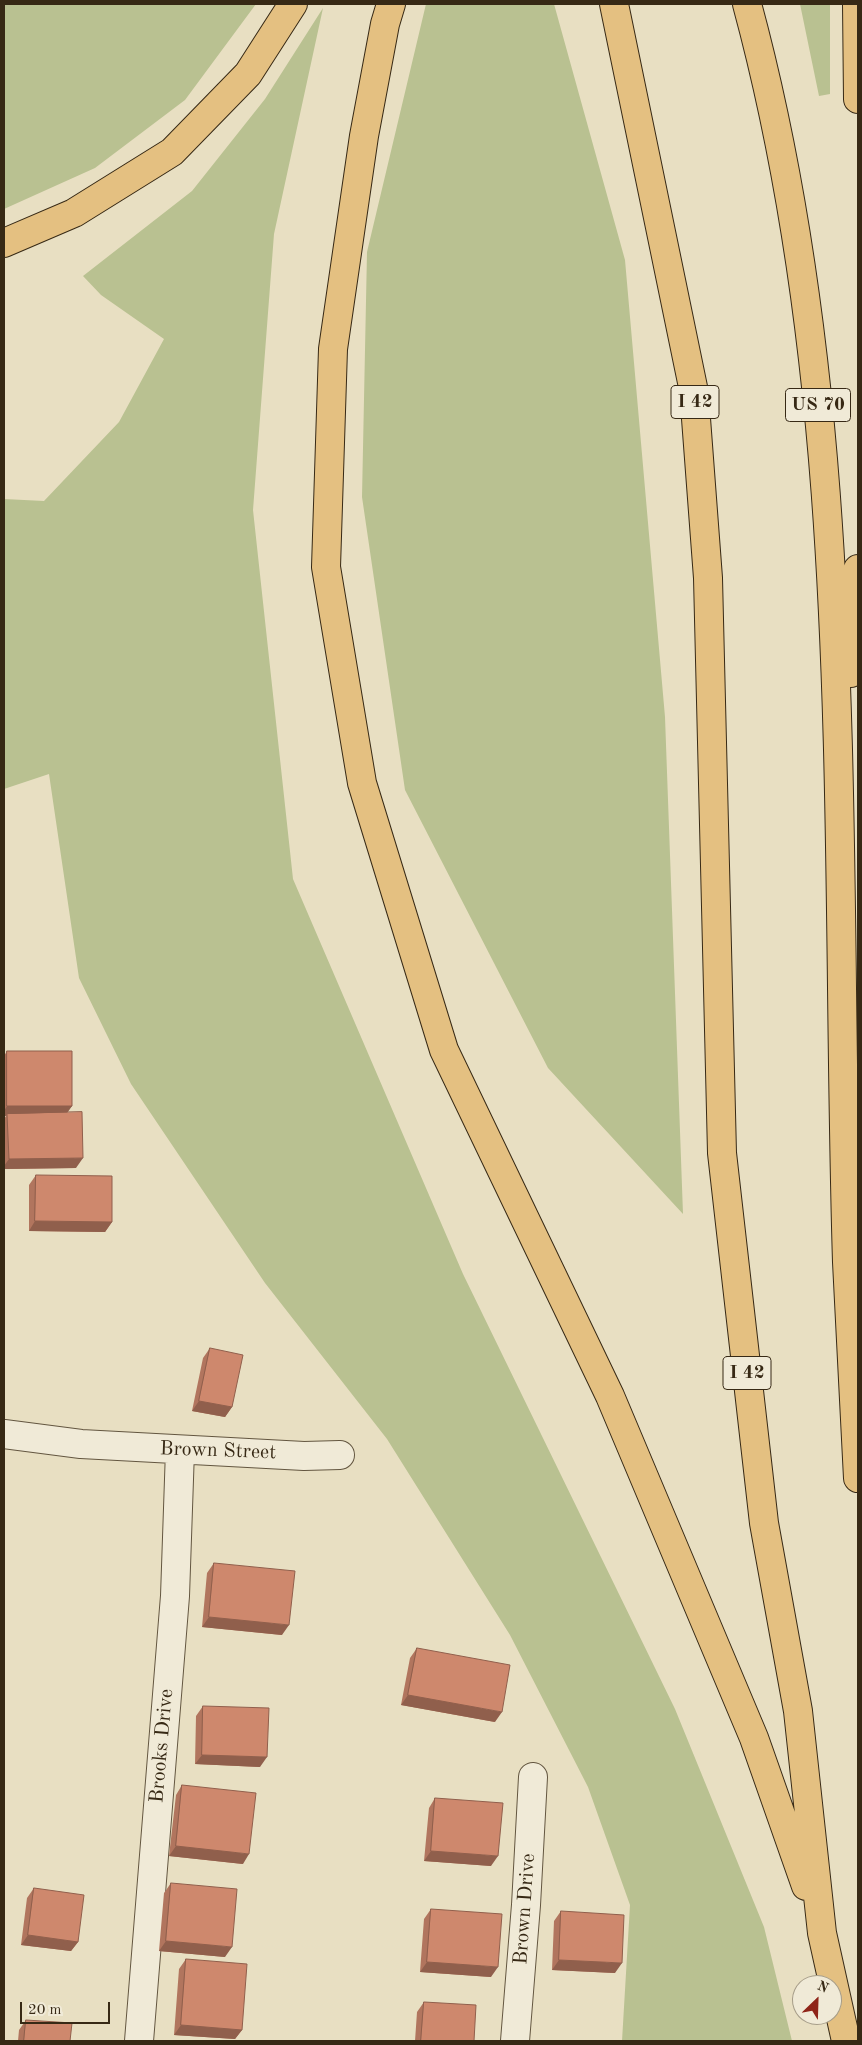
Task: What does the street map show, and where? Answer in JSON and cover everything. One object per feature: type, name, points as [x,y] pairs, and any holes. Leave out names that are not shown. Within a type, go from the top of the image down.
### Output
[{"type":"highway","points":[[4,243],[74,213],[172,152],[248,74],[292,4]]},
{"type":"highway","points":[[391,4],[385,24],[364,136],[333,349],[332,369],[326,567],[362,783],[444,1050],[610,1396],[754,1738],[822,1933]]},
{"type":"highway","name":"I 42","points":[[614,4],[694,392],[708,578],[722,1153],[764,1523],[798,1711],[822,1933],[846,2041]]},
{"type":"highway","name":"US 70","points":[[747,4],[779,143],[799,254],[815,373],[825,475],[832,578],[840,812],[847,1260],[858,1478]]},
{"type":"highway","points":[[858,4],[858,99]]},
{"type":"highway","points":[[840,812],[858,569]]},
{"type":"street","name":"Brown Street","points":[[4,1434],[97,1445],[259,1452],[304,1456],[340,1455]]},
{"type":"street","name":"Brooks Drive","points":[[139,2041],[175,1596],[180,1450]]},
{"type":"street","name":"Brown Drive","points":[[515,2041],[526,1905],[533,1777]]},
{"type":"green space","points":[[4,4],[256,4],[185,100],[95,168],[4,209]]},
{"type":"green space","points":[[426,4],[554,4],[625,260],[665,717],[683,1214],[548,1068],[405,790],[362,497],[367,252]]},
{"type":"green space","points":[[800,4],[830,4],[830,94],[819,96]]},
{"type":"green space","points":[[323,8],[274,234],[253,510],[293,879],[463,1274],[675,1709],[764,1927],[792,2041],[622,2041],[630,1905],[588,1787],[510,1635],[387,1439],[265,1283],[131,1084],[79,978],[49,774],[4,789],[4,499],[44,501],[119,422],[164,339],[101,295],[83,276],[192,191],[265,99]]},
{"type":"building","points":[[7,1051],[72,1051],[72,1106],[7,1106]]},
{"type":"building","points":[[82,1112],[83,1158],[9,1159],[7,1114]]},
{"type":"building","points":[[36,1175],[112,1176],[112,1222],[35,1221]]},
{"type":"building","points":[[210,1348],[243,1355],[232,1407],[199,1401]]},
{"type":"building","points":[[214,1563],[295,1571],[289,1625],[209,1617]]},
{"type":"building","points":[[417,1648],[510,1665],[502,1712],[408,1695]]},
{"type":"building","points":[[203,1706],[269,1708],[267,1757],[202,1755]]},
{"type":"building","points":[[182,1785],[256,1793],[249,1854],[176,1846]]},
{"type":"building","points":[[435,1798],[503,1803],[498,1856],[431,1851]]},
{"type":"building","points":[[171,1883],[237,1889],[232,1947],[166,1941]]},
{"type":"building","points":[[34,1888],[84,1895],[78,1942],[28,1935]]},
{"type":"building","points":[[431,1909],[502,1914],[498,1967],[427,1962]]},
{"type":"building","points":[[561,1911],[624,1915],[622,1963],[559,1960]]},
{"type":"building","points":[[186,1959],[247,1964],[242,2030],[181,2025]]},
{"type":"building","points":[[424,2002],[476,2005],[474,2041],[421,2041]]},
{"type":"building","points":[[26,2020],[72,2023],[70,2041],[24,2041]]}]
